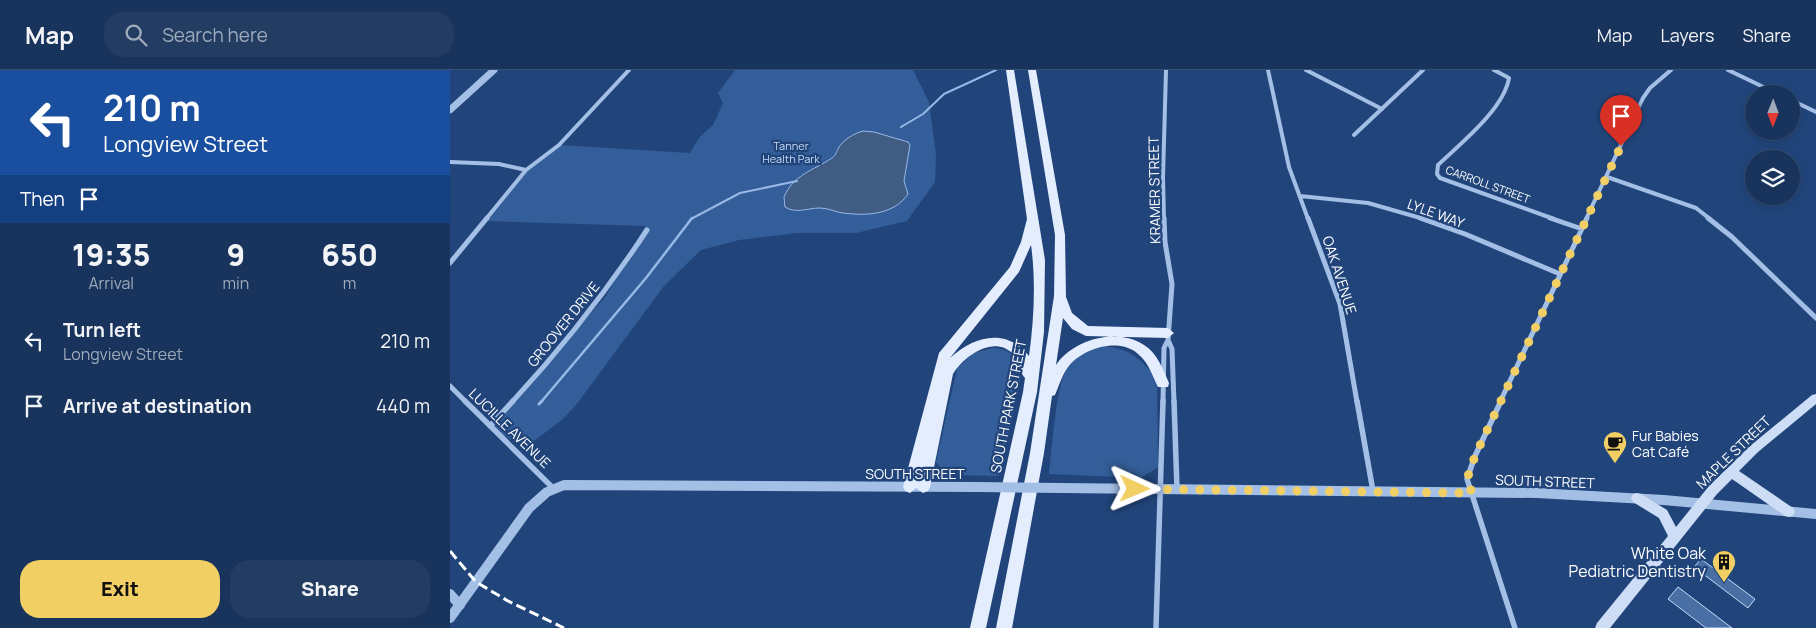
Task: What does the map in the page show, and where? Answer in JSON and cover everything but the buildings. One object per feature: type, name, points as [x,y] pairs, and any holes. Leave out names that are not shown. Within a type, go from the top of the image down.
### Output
[{"type":"main road","name":"SOUTH PARK STREET","points":[[1004,628],[1037,453],[1060,296],[1060,235],[1028,109],[1010,70]]},
{"type":"main road","name":"SOUTH PARK STREET","points":[[978,628],[1030,392],[1038,332],[1040,292],[1033,213],[1028,109],[1032,70]]},
{"type":"main road","points":[[917,487],[945,353],[1015,269],[1026,242],[1033,213]]},
{"type":"main road","points":[[1060,296],[1068,318],[1076,326],[1086,330],[1168,337]]},
{"type":"main road","points":[[1044,402],[1062,366],[1071,357],[1099,343],[1168,337]]},
{"type":"main road","points":[[1127,341],[1141,349],[1149,357],[1163,382]]},
{"type":"main road","points":[[917,487],[947,374],[952,363],[962,353],[975,346],[990,342],[1011,345],[1023,354],[1027,361],[1030,392]]},
{"type":"main road","name":"MAPLE STREET","points":[[1607,626],[1702,503],[1754,449],[1816,398]]},
{"type":"main road","points":[[1731,472],[1789,512]]},
{"type":"main road","points":[[1637,498],[1663,514],[1675,537]]},
{"type":"street","points":[[450,110],[494,70]]},
{"type":"street","points":[[450,263],[526,170],[558,145],[629,70]]},
{"type":"street","name":"KRAMER STREET","points":[[1156,628],[1162,489],[1164,348],[1168,337],[1172,284],[1165,242],[1163,177],[1166,70]]},
{"type":"street","name":"OAK AVENUE","points":[[1268,70],[1289,167],[1340,304],[1373,491]]},
{"type":"street","points":[[1306,70],[1382,108]]},
{"type":"street","points":[[1354,135],[1423,70]]},
{"type":"street","name":"CARROLL STREET","points":[[1494,70],[1509,78],[1509,84],[1489,115],[1438,165],[1437,174],[1440,178],[1582,229]]},
{"type":"street","points":[[1515,628],[1467,479],[1475,456],[1643,98],[1650,88],[1671,70]]},
{"type":"street","points":[[1728,70],[1759,85]]},
{"type":"street","points":[[1800,104],[1816,112]]},
{"type":"street","points":[[450,162],[499,164],[526,170]]},
{"type":"street","points":[[1606,177],[1696,208],[1732,237],[1816,318]]},
{"type":"street","name":"LYLE WAY","points":[[1300,196],[1340,199],[1398,211],[1440,224],[1560,274]]},
{"type":"street","name":"GROOVER DRIVE","points":[[490,426],[563,346],[616,277],[647,230]]},
{"type":"street","name":"KRAMER STREET","points":[[1168,337],[1172,349],[1177,489]]},
{"type":"street","name":"LUCILLE AVENUE","points":[[450,386],[553,488]]},
{"type":"street","name":"SOUTH STREET","points":[[553,488],[573,484],[1538,493],[1637,498],[1816,514]]},
{"type":"street","points":[[450,618],[529,508],[553,488]]},
{"type":"street","points":[[450,594],[460,604]]},
{"type":"green space","name":"Tanner Health Park","points":[[735,70],[913,70],[929,102],[936,154],[935,182],[907,221],[856,233],[797,233],[739,240],[701,250],[664,286],[576,405],[562,420],[527,446],[517,444],[490,426],[606,296],[645,226],[485,221],[526,170],[559,145],[690,153],[699,138],[713,125],[723,103],[718,93]]},
{"type":"green space","points":[[1101,346],[1119,349],[1133,355],[1157,378],[1158,467],[1141,478],[1049,474],[1058,398],[1065,371],[1077,357],[1088,350]]},
{"type":"green space","points":[[993,348],[1006,350],[1011,353],[1017,362],[1020,375],[999,476],[951,475],[945,473],[936,462],[957,369],[973,353]]},
{"type":"shaded area","points":[[863,131],[874,132],[908,142],[910,145],[904,181],[908,194],[902,201],[887,210],[870,214],[843,213],[820,208],[793,210],[785,207],[784,197],[798,178],[833,157],[846,140]]},
{"type":"waterway","points":[[901,127],[923,114],[944,94],[996,70]]},
{"type":"waterway","points":[[691,219],[740,193],[797,181]]},
{"type":"waterway","points":[[541,402],[646,278],[691,219]]},
{"type":"railway","points":[[450,551],[476,582],[508,601],[564,628]]},
{"type":"place","name":"Fur Babies Cat Café","points":[[1615,464]]},
{"type":"place","name":"White Oak Pediatric Dentistry","points":[[1724,583]]},
{"type":"route","points":[[1135,489],[1472,493],[1467,479],[1475,456],[1621,146]]}]
